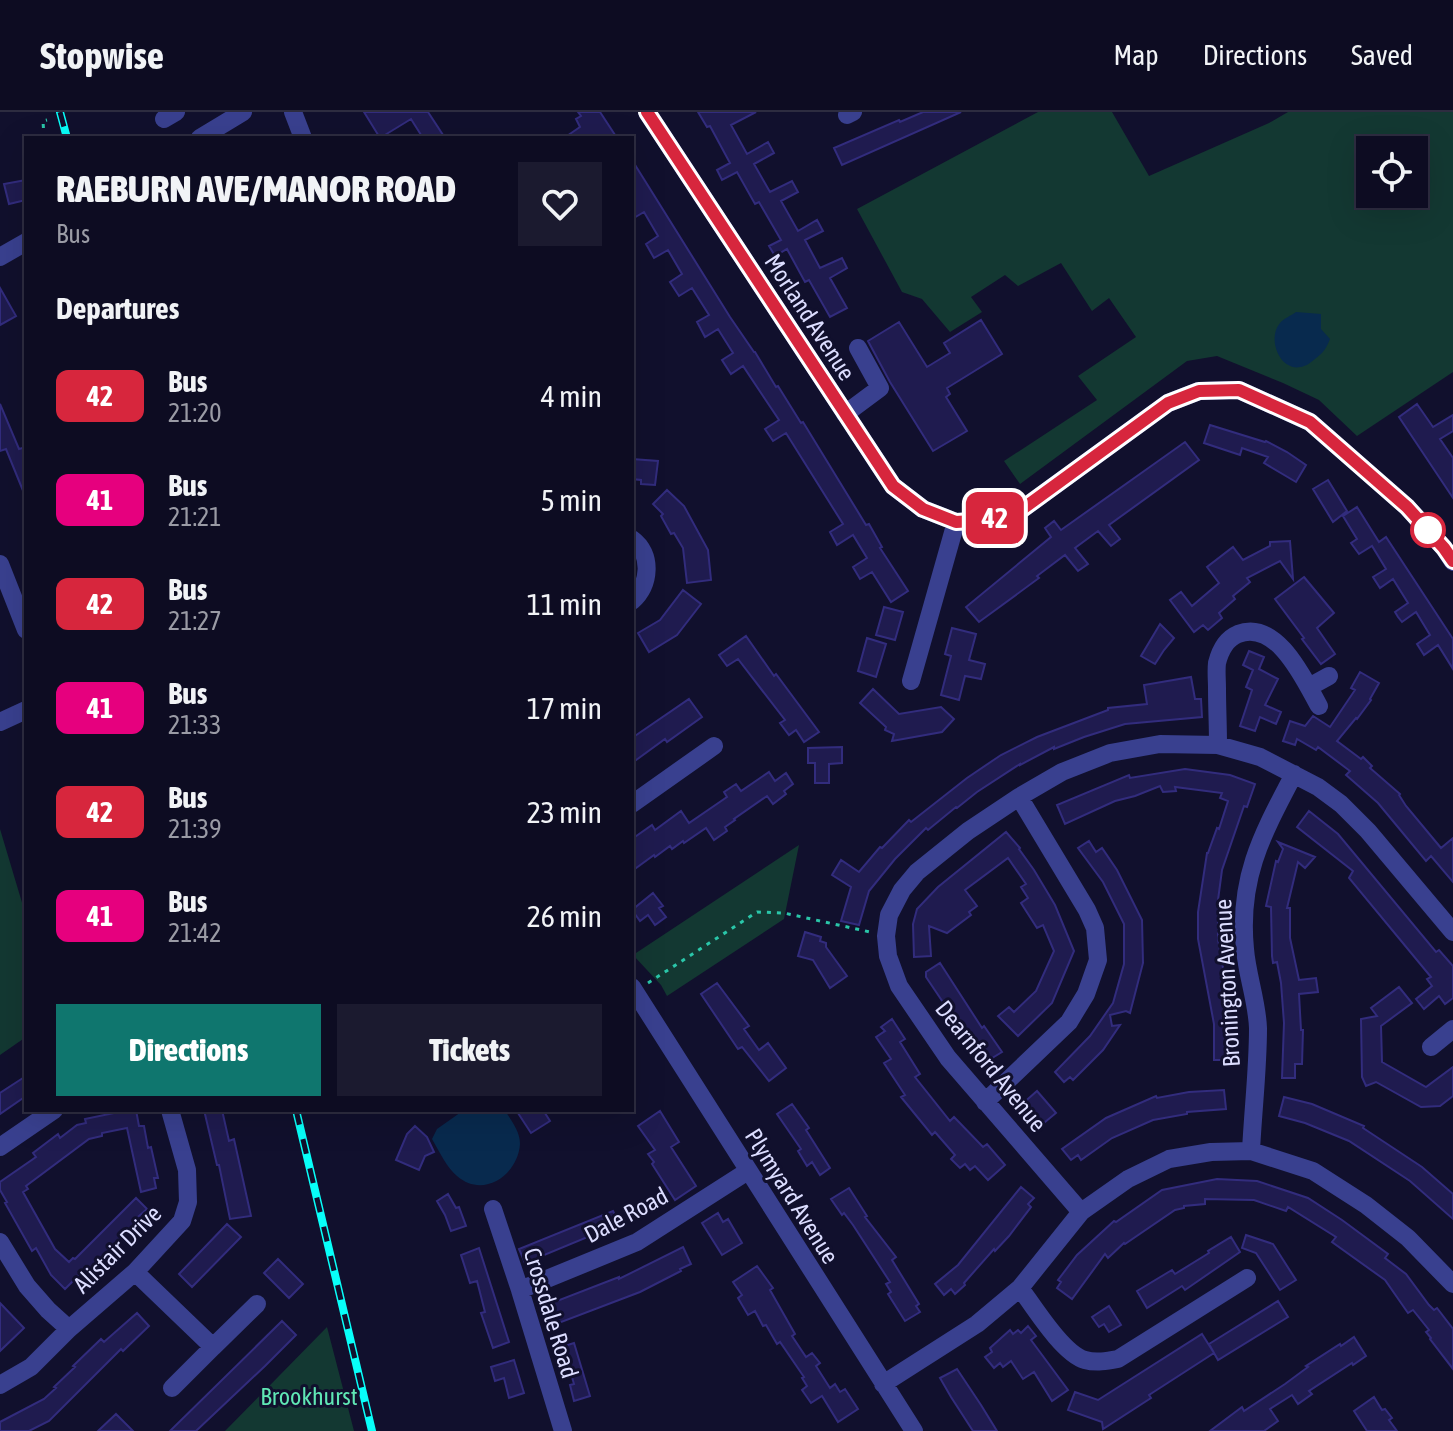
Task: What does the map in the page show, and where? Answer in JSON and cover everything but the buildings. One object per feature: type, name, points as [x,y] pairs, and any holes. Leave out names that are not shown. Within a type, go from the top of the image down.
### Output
[{"type":"street","points":[[203,136],[243,112]]},
{"type":"street","points":[[293,112],[302,136]]},
{"type":"street","name":"Morland Avenue","points":[[647,112],[893,486],[923,509],[956,522],[989,520],[1021,510],[1168,403],[1199,391],[1239,390],[1310,422],[1407,507],[1450,551]]},
{"type":"street","points":[[0,257],[24,243]]},
{"type":"street","points":[[845,414],[880,388],[858,348]]},
{"type":"street","points":[[911,681],[956,522]]},
{"type":"street","points":[[634,541],[646,560],[647,579],[634,599]]},
{"type":"street","points":[[0,564],[24,625]]},
{"type":"street","points":[[1218,745],[1217,665],[1222,648],[1231,637],[1243,632],[1259,632],[1272,637],[1283,648],[1319,706]]},
{"type":"street","points":[[1309,687],[1329,676]]},
{"type":"street","points":[[0,722],[24,711]]},
{"type":"street","points":[[886,936],[889,915],[902,890],[917,872],[968,831],[1062,772],[1110,753],[1160,744],[1218,745],[1260,757],[1318,787],[1341,804],[1368,831],[1453,932]]},
{"type":"street","points":[[634,803],[714,746]]},
{"type":"street","name":"Bronington Avenue","points":[[1251,1151],[1258,1025],[1245,950],[1243,908],[1246,883],[1255,857],[1294,774]]},
{"type":"street","points":[[985,1102],[1069,1022],[1086,994],[1098,960],[1095,928],[1087,910],[1019,797]]},
{"type":"street","name":"Dearnford Avenue","points":[[886,936],[888,956],[899,986],[948,1058],[1081,1212]]},
{"type":"street","name":"Plymyard Avenue","points":[[634,989],[914,1431]]},
{"type":"street","points":[[1431,1047],[1453,1029]]},
{"type":"street","points":[[0,1147],[51,1112]]},
{"type":"street","name":"Alistair Drive","points":[[0,1385],[31,1367],[69,1329],[135,1272],[182,1221],[188,1202],[187,1170],[171,1112]]},
{"type":"street","points":[[883,1384],[977,1324],[1020,1288],[1081,1212],[1128,1179],[1169,1159],[1211,1152],[1251,1151],[1313,1171],[1340,1187],[1408,1238],[1453,1284]]},
{"type":"street","name":"Dale Road","points":[[520,1290],[637,1242],[748,1171]]},
{"type":"street","name":"Crossdale Road","points":[[493,1209],[563,1431]]},
{"type":"street","points":[[0,1242],[27,1286],[69,1329]]},
{"type":"street","points":[[135,1272],[213,1347]]},
{"type":"street","points":[[1020,1288],[1068,1350],[1084,1360],[1101,1361],[1118,1359],[1130,1349],[1230,1301],[1247,1278]]},
{"type":"street","points":[[172,1388],[257,1304]]},
{"type":"path","points":[[44,136],[43,121],[47,120]]},
{"type":"path","points":[[634,989],[757,912],[784,913],[886,936]]},
{"type":"green space","points":[[1038,112],[1112,112],[1149,176],[1288,112],[1453,112],[1453,372],[1357,436],[1319,400],[1217,356],[1187,361],[1020,484],[1004,461],[1097,400],[1078,376],[1136,337],[1109,298],[1092,311],[1061,263],[1018,286],[1005,275],[971,297],[982,312],[950,332],[922,299],[902,292],[857,209]]},
{"type":"green space","points":[[0,829],[24,909],[24,1038],[0,1055]]},
{"type":"green space","points":[[799,845],[784,919],[667,996],[634,954]]},
{"type":"green space","name":"Brookhurst","points":[[327,1327],[354,1431],[225,1431]]},
{"type":"water","points":[[1296,312],[1321,314],[1321,329],[1330,339],[1318,357],[1307,365],[1296,367],[1283,361],[1275,346],[1275,338],[1280,323]]},
{"type":"water","points":[[461,1112],[506,1112],[518,1135],[518,1155],[506,1174],[498,1180],[478,1185],[467,1182],[447,1164],[432,1139],[437,1129]]},
{"type":"railway","points":[[60,112],[66,136]]},
{"type":"railway","points":[[296,1112],[372,1431]]},
{"type":"bus line","name":"42","points":[[647,112],[893,486],[923,509],[956,522],[989,520],[1021,510],[1168,403],[1199,391],[1239,390],[1310,422],[1407,507],[1453,561]]}]
